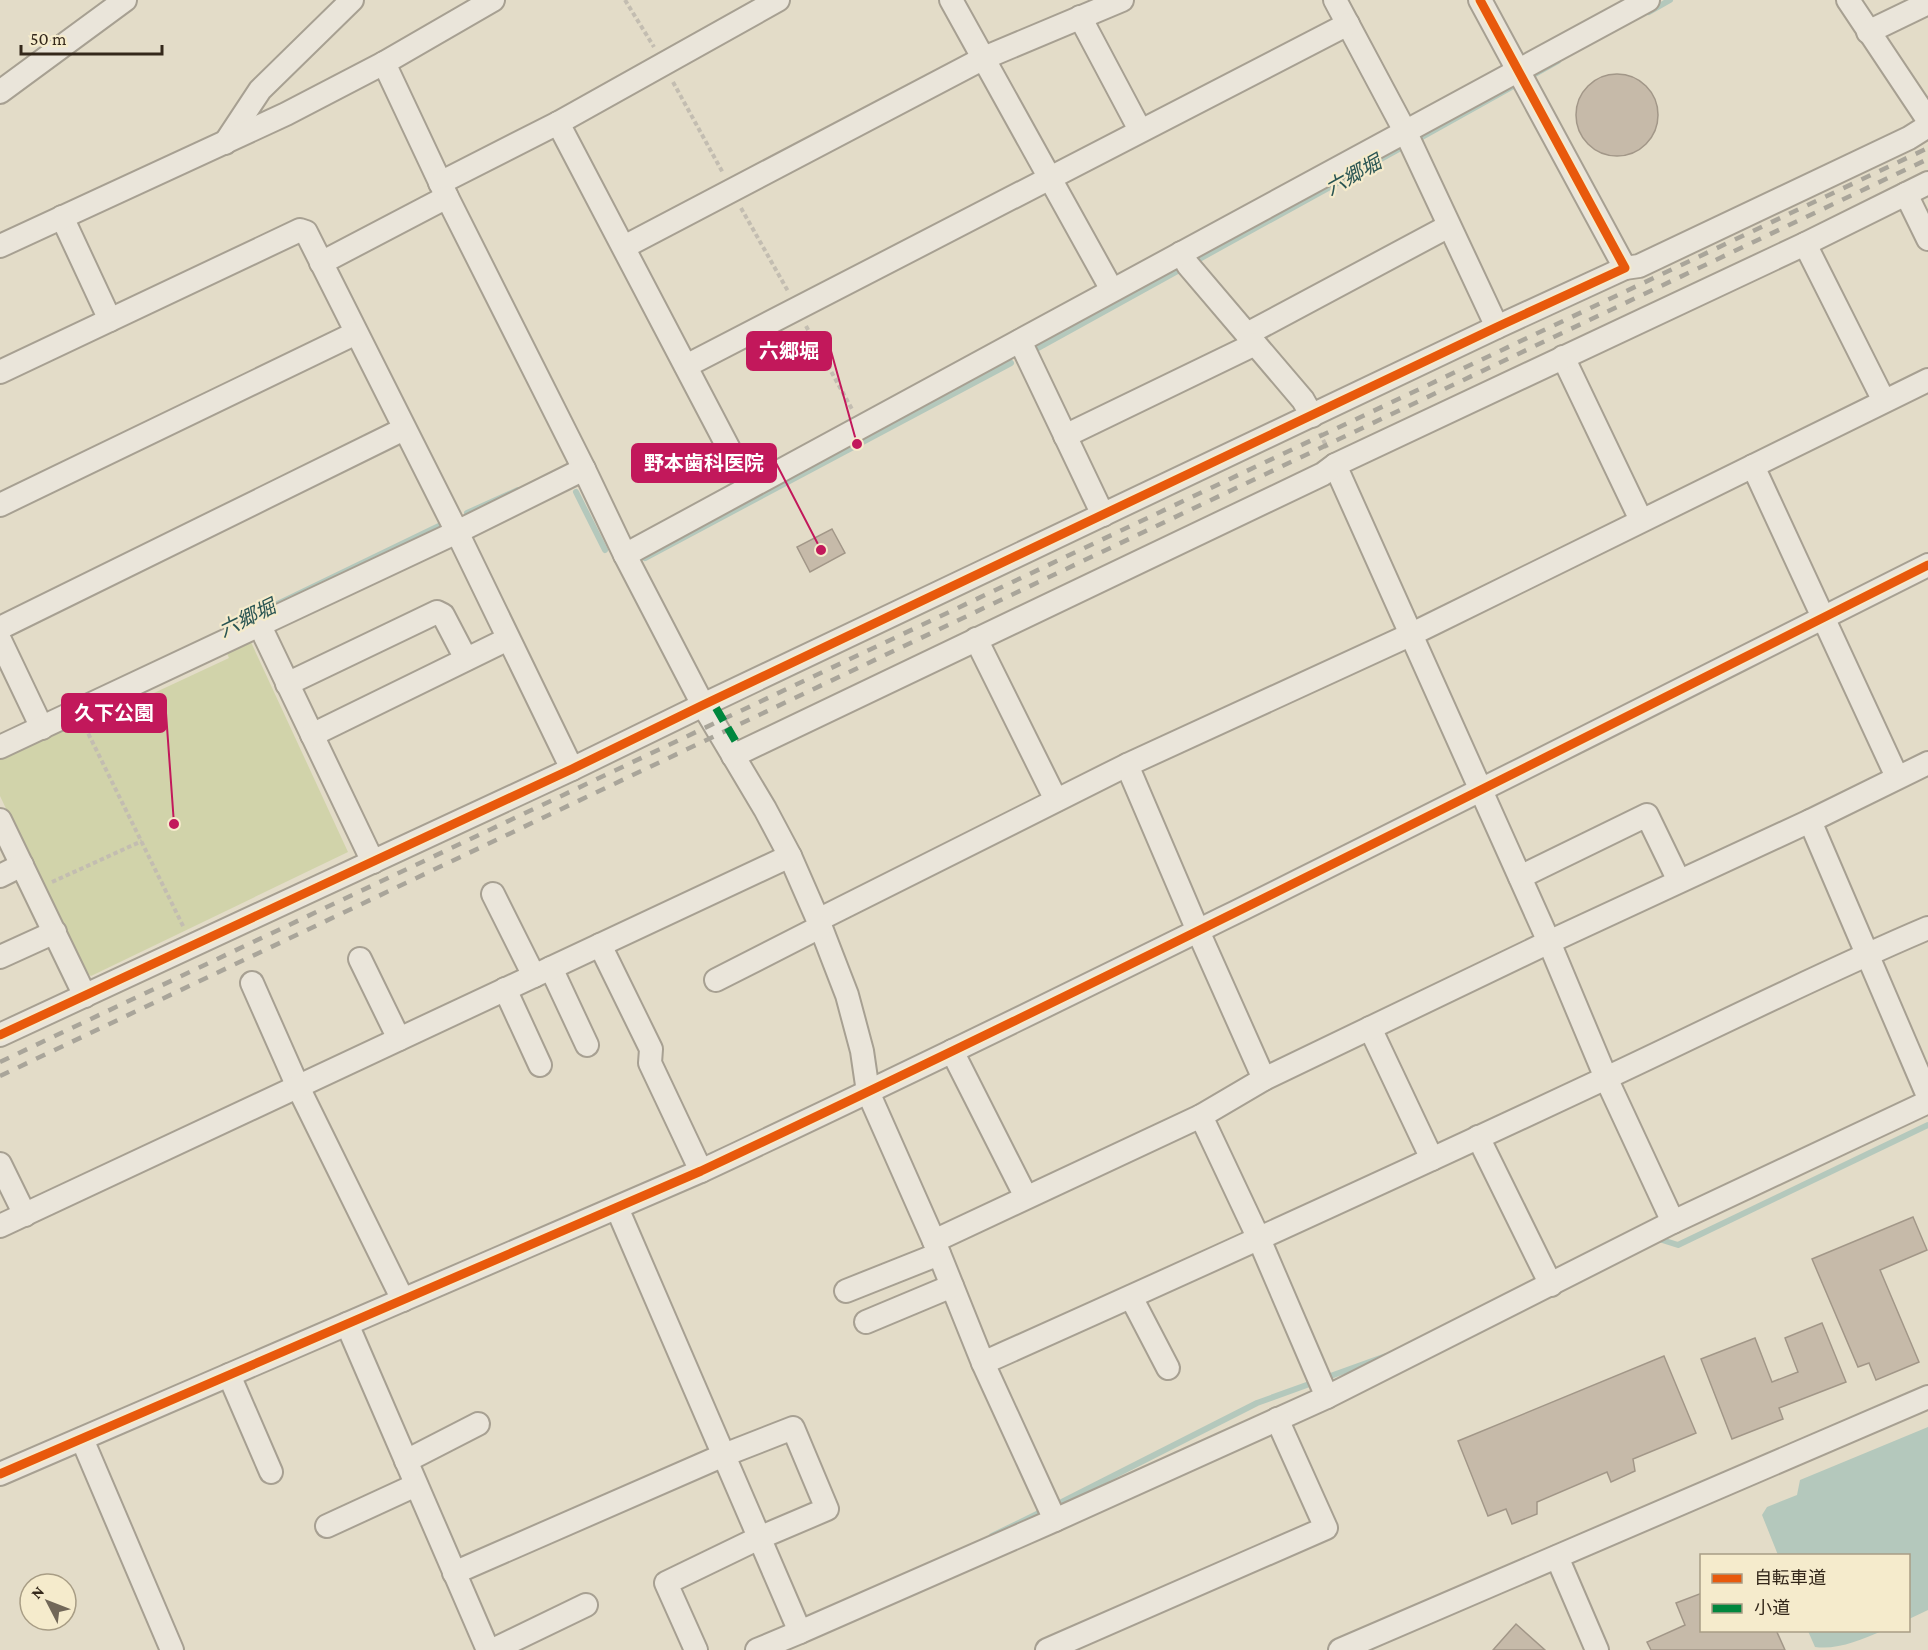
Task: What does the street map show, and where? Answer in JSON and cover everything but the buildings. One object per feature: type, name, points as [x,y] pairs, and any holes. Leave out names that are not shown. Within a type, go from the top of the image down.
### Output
[{"type":"street","points":[[0,92],[125,0]]},
{"type":"street","points":[[225,143],[260,90],[352,0]]},
{"type":"street","points":[[0,246],[225,143],[384,63],[462,8],[493,0]]},
{"type":"street","points":[[321,263],[558,123],[778,0]]},
{"type":"street","points":[[951,0],[1112,290]]},
{"type":"street","points":[[624,247],[984,58],[1122,0]]},
{"type":"street","points":[[1335,0],[1406,133],[1497,327]]},
{"type":"street","points":[[1480,0],[1626,268]]},
{"type":"street","points":[[625,555],[1648,0]]},
{"type":"street","points":[[1848,0],[1928,120]]},
{"type":"street","points":[[1868,32],[1928,3]]},
{"type":"street","points":[[1080,17],[1140,130]]},
{"type":"street","points":[[686,366],[1348,24]]},
{"type":"street","points":[[384,63],[443,190],[625,555],[702,705],[765,809],[790,856],[847,995],[862,1051],[868,1092],[937,1247],[983,1363],[1054,1520]]},
{"type":"street","points":[[558,123],[749,487]]},
{"type":"street","points":[[0,1035],[572,769],[1103,515],[1314,421],[1497,327],[1626,268],[1639,266],[1909,138],[1928,126]]},
{"type":"street","points":[[733,756],[1323,474],[1334,460],[1563,357],[1805,244],[1928,183]]},
{"type":"street","points":[[1906,194],[1928,239]]},
{"type":"street","points":[[62,217],[110,320]]},
{"type":"street","points":[[1065,436],[1251,339],[1449,226]]},
{"type":"street","points":[[0,372],[300,230],[306,232],[457,532],[572,769]]},
{"type":"street","points":[[1805,244],[1884,400]]},
{"type":"street","points":[[1181,253],[1188,265],[1303,400],[1314,421]]},
{"type":"street","points":[[0,505],[357,333]]},
{"type":"street","points":[[1020,341],[1103,515]]},
{"type":"street","points":[[1563,357],[1641,520]]},
{"type":"street","points":[[716,980],[819,923],[1056,800],[1412,634],[1928,380]]},
{"type":"street","points":[[0,628],[404,429]]},
{"type":"street","points":[[1334,460],[1549,942],[1606,1078],[1673,1222]]},
{"type":"street","points":[[1753,466],[1897,777]]},
{"type":"street","points":[[0,747],[260,626],[584,469]]},
{"type":"street","points":[[0,1474],[701,1171],[868,1092],[1481,792],[1928,565]]},
{"type":"street","points":[[287,684],[438,612],[443,615],[466,659]]},
{"type":"street","points":[[260,626],[373,861]]},
{"type":"street","points":[[312,735],[508,639]]},
{"type":"street","points":[[976,639],[1056,800]]},
{"type":"street","points":[[0,640],[42,728]]},
{"type":"street","points":[[846,1292],[937,1247],[1026,1197],[1201,1116],[1264,1079],[1928,763]]},
{"type":"street","points":[[1127,765],[1264,1079]]},
{"type":"street","points":[[1520,877],[1647,815],[1679,881]]},
{"type":"street","points":[[0,820],[85,996]]},
{"type":"street","points":[[1810,821],[1928,1096]]},
{"type":"street","points":[[0,1226],[790,856]]},
{"type":"street","points":[[0,876],[22,865]]},
{"type":"street","points":[[493,894],[587,1045]]},
{"type":"street","points":[[983,1363],[1259,1239],[1866,954],[1928,928]]},
{"type":"street","points":[[0,957],[55,932]]},
{"type":"street","points":[[600,945],[651,1049],[650,1063],[701,1171]]},
{"type":"street","points":[[360,959],[399,1039]]},
{"type":"street","points":[[252,983],[298,1087],[403,1300]]},
{"type":"street","points":[[505,989],[540,1065]]},
{"type":"street","points":[[1370,1028],[1432,1159]]},
{"type":"street","points":[[951,1051],[1026,1197]]},
{"type":"street","points":[[757,1650],[1327,1397],[1673,1222],[1928,1102]]},
{"type":"street","points":[[1201,1116],[1259,1239],[1327,1397]]},
{"type":"street","points":[[1478,1137],[1551,1285]]},
{"type":"street","points":[[0,1164],[25,1215]]},
{"type":"street","points":[[616,1208],[800,1632]]},
{"type":"street","points":[[867,1322],[952,1286]]},
{"type":"street","points":[[1131,1297],[1168,1368]]},
{"type":"street","points":[[347,1324],[488,1650]]},
{"type":"street","points":[[229,1375],[271,1472]]},
{"type":"street","points":[[1340,1650],[1928,1397]]},
{"type":"street","points":[[1047,1650],[1326,1528],[1277,1419]]},
{"type":"street","points":[[406,1461],[478,1424]]},
{"type":"street","points":[[454,1573],[723,1455],[793,1428],[827,1509],[759,1538],[666,1583],[696,1650]]},
{"type":"street","points":[[82,1438],[172,1650]]},
{"type":"street","points":[[327,1526],[416,1485]]},
{"type":"street","points":[[1557,1557],[1597,1650]]},
{"type":"street","points":[[493,1650],[586,1605]]},
{"type":"path","points":[[625,0],[660,55]]},
{"type":"path","points":[[673,81],[727,181]]},
{"type":"path","points":[[736,200],[794,302]]},
{"type":"path","points":[[802,319],[857,417]]},
{"type":"path","points":[[1314,421],[1334,460]]},
{"type":"path","points":[[81,718],[189,934]]},
{"type":"path","points":[[56,880],[142,841]]},
{"type":"green space","points":[[250,640],[348,852],[91,976],[83,970],[0,796],[0,757],[92,713],[96,720],[229,658],[226,651]]},
{"type":"shaded area","points":[[1928,1427],[1928,1610],[1910,1619],[1910,1554],[1778,1554],[1762,1515],[1767,1507],[1797,1495],[1800,1480]]},
{"type":"shaded area","points":[[1808,1632],[1880,1632],[1832,1647],[1815,1647]]},
{"type":"waterway","name":"六郷堀","points":[[1649,12],[1670,0]]},
{"type":"waterway","name":"六郷堀","points":[[1528,78],[1558,61]]},
{"type":"waterway","name":"六郷堀","points":[[1415,141],[1519,83]]},
{"type":"waterway","name":"六郷堀","points":[[1036,349],[1406,145]]},
{"type":"waterway","name":"六郷堀","points":[[645,558],[1011,363]]},
{"type":"waterway","name":"六郷堀","points":[[467,513],[518,490]]},
{"type":"waterway","name":"六郷堀","points":[[576,492],[605,550]]},
{"type":"waterway","name":"六郷堀","points":[[238,623],[441,525]]},
{"type":"waterway","points":[[1656,1238],[1678,1245],[1928,1125]]},
{"type":"waterway","points":[[1325,1378],[1386,1356]]},
{"type":"waterway","points":[[1054,1506],[1257,1403],[1315,1382]]},
{"type":"waterway","points":[[992,1536],[1045,1510]]},
{"type":"railway","points":[[0,1062],[1928,148]]},
{"type":"railway","points":[[0,1076],[1928,159]]},
{"type":"marked path","points":[[716,708],[736,742]]},
{"type":"cycle path","points":[[0,1035],[572,769],[1625,268],[1480,0]]},
{"type":"cycle path","points":[[0,1474],[701,1171],[856,1098],[1469,796],[1928,565]]},
{"type":"place","name":"六郷堀","points":[[857,444]]},
{"type":"place","name":"野本歯科医院","points":[[821,550]]},
{"type":"place","name":"久下公園","points":[[174,824]]}]
